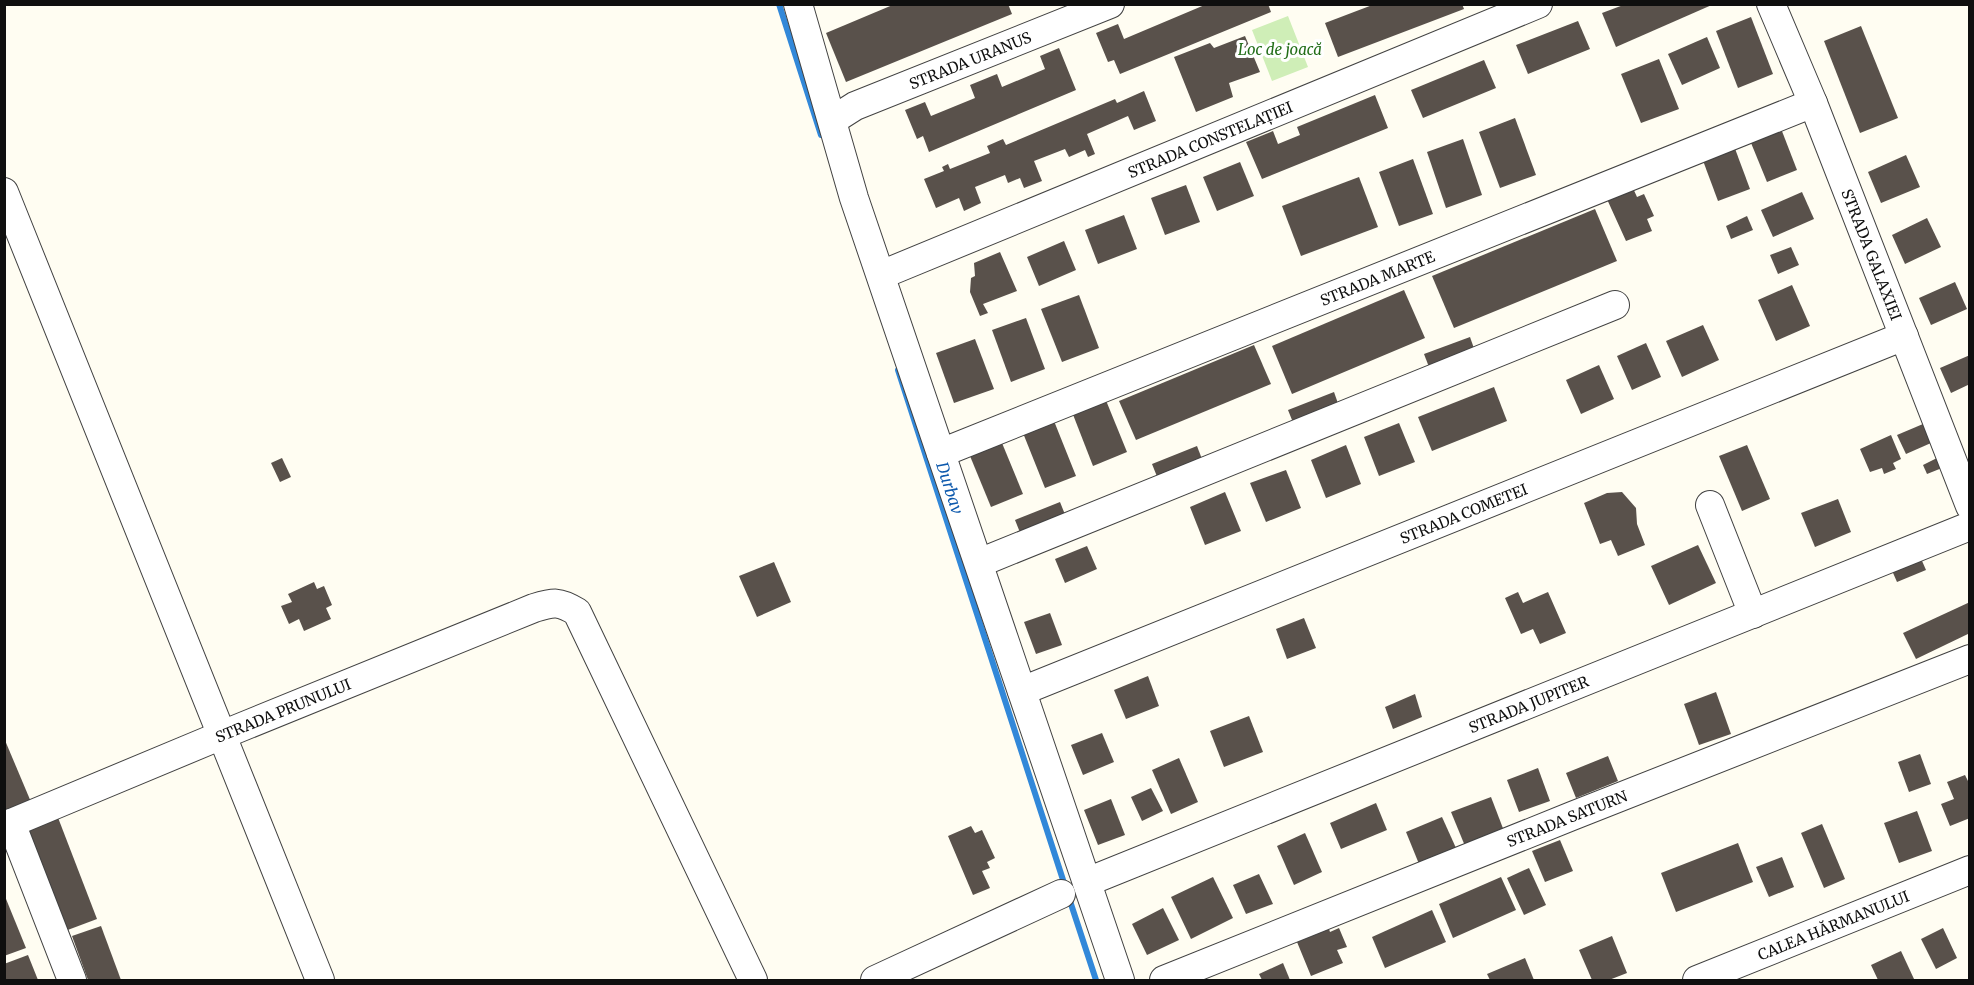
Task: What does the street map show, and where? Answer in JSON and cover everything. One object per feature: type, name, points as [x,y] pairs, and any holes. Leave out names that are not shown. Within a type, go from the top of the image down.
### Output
[{"type":"street","points":[[798,4],[854,198],[1022,691],[1074,888],[1120,981]]},
{"type":"street","name":"STRADA URANUS","points":[[833,120],[855,106],[1110,4]]},
{"type":"street","name":"STRADA CONSTELAȚIEI","points":[[881,275],[1538,4]]},
{"type":"street","name":"STRADA GALAXIEI","points":[[1771,4],[1814,103],[1970,506]]},
{"type":"street","name":"STRADA MARTE","points":[[941,453],[1814,103]]},
{"type":"street","points":[[4,192],[320,981]]},
{"type":"street","points":[[979,563],[1615,305]]},
{"type":"street","name":"STRADA COMETEI","points":[[1022,691],[1905,336]]},
{"type":"street","points":[[1710,505],[1753,614]]},
{"type":"street","name":"STRADA JUPITER","points":[[875,981],[1074,888],[1970,526]]},
{"type":"street","name":"STRADA PRUNULUI","points":[[8,825],[534,608],[549,603],[562,603],[577,612],[753,981]]},
{"type":"street","name":"STRADA SATURN","points":[[1164,981],[1970,658]]},
{"type":"street","points":[[8,825],[72,981]]},
{"type":"street","name":"CALEA HĂRMANULUI","points":[[1697,981],[1970,870]]},
{"type":"green space","name":"Loc de joacă","points":[[1288,16],[1308,67],[1272,81],[1252,30]]},
{"type":"building","points":[[895,4],[1008,4],[1012,14],[846,82],[826,33]]},
{"type":"building","points":[[1207,4],[1268,4],[1271,12],[1120,74],[1114,60],[1108,62],[1096,33],[1118,24],[1124,39]]},
{"type":"building","points":[[1375,4],[1462,4],[1464,9],[1338,57],[1325,23]]},
{"type":"building","points":[[1626,4],[1714,4],[1616,47],[1602,13]]},
{"type":"building","points":[[1751,17],[1773,74],[1738,88],[1716,31]]},
{"type":"building","points":[[1578,21],[1590,49],[1528,74],[1516,45]]},
{"type":"building","points":[[1861,26],[1898,118],[1860,133],[1824,41]]},
{"type":"building","points":[[1245,36],[1260,72],[1229,83],[1233,97],[1196,112],[1174,57],[1210,43],[1214,48]]},
{"type":"building","points":[[1707,37],[1720,68],[1682,85],[1668,54]]},
{"type":"building","points":[[1059,48],[1076,90],[929,152],[923,136],[917,139],[905,110],[925,102],[931,116],[975,98],[970,85],[997,74],[1002,87],[1045,69],[1040,56]]},
{"type":"building","points":[[1659,59],[1679,109],[1641,123],[1621,74]]},
{"type":"building","points":[[1484,60],[1496,88],[1423,118],[1411,90]]},
{"type":"building","points":[[1144,91],[1156,121],[1134,130],[1128,116],[1087,134],[1095,154],[1088,157],[1085,150],[1069,157],[1065,149],[1034,161],[1042,181],[1024,188],[1020,178],[1008,183],[1005,175],[975,187],[981,203],[964,211],[959,198],[936,208],[924,179],[944,171],[942,167],[948,164],[950,169],[990,153],[987,146],[1003,139],[1006,145],[1115,99],[1117,103]]},
{"type":"building","points":[[1375,95],[1388,128],[1262,179],[1246,142],[1273,131],[1278,144],[1300,135],[1297,127]]},
{"type":"building","points":[[1515,118],[1536,175],[1500,188],[1479,132]]},
{"type":"building","points":[[1780,126],[1797,170],[1767,182],[1749,138]]},
{"type":"building","points":[[1463,139],[1482,195],[1446,208],[1427,152]]},
{"type":"building","points":[[1734,146],[1750,189],[1718,201],[1702,158]]},
{"type":"building","points":[[1906,155],[1920,187],[1881,203],[1868,172]]},
{"type":"building","points":[[1413,159],[1433,214],[1399,226],[1379,172]]},
{"type":"building","points":[[1240,162],[1254,196],[1217,211],[1203,177]]},
{"type":"building","points":[[1359,177],[1378,227],[1301,256],[1282,206]]},
{"type":"building","points":[[1186,185],[1200,222],[1165,235],[1151,198]]},
{"type":"building","points":[[1632,186],[1637,197],[1644,194],[1654,216],[1647,219],[1652,231],[1626,241],[1606,197]]},
{"type":"building","points":[[1802,192],[1814,219],[1773,237],[1761,210]]},
{"type":"building","points":[[1595,209],[1617,261],[1454,328],[1432,276]]},
{"type":"building","points":[[1124,215],[1137,249],[1098,264],[1085,230]]},
{"type":"building","points":[[1747,216],[1753,230],[1731,239],[1726,226]]},
{"type":"building","points":[[1927,218],[1941,247],[1905,264],[1892,235]]},
{"type":"building","points":[[1064,241],[1076,270],[1039,286],[1027,257]]},
{"type":"building","points":[[1791,247],[1799,265],[1778,274],[1770,255]]},
{"type":"building","points":[[1000,252],[1017,291],[983,304],[988,313],[980,316],[970,292],[971,278],[975,276],[974,263]]},
{"type":"building","points":[[1955,282],[1967,309],[1931,325],[1919,298]]},
{"type":"building","points":[[1792,285],[1810,326],[1776,341],[1758,300]]},
{"type":"building","points":[[1404,290],[1425,338],[1292,394],[1272,346]]},
{"type":"building","points":[[1079,295],[1099,348],[1062,362],[1041,309]]},
{"type":"building","points":[[1026,318],[1045,369],[1011,382],[992,330]]},
{"type":"building","points":[[1703,325],[1719,360],[1682,377],[1666,341]]},
{"type":"building","points":[[1470,337],[1477,357],[1432,375],[1424,354]]},
{"type":"building","points":[[975,339],[994,389],[954,403],[936,353]]},
{"type":"building","points":[[1646,343],[1661,377],[1632,390],[1617,356]]},
{"type":"building","points":[[1254,345],[1271,384],[1136,440],[1119,401]]},
{"type":"building","points":[[1970,355],[1970,384],[1951,393],[1940,368]]},
{"type":"building","points":[[1599,365],[1614,399],[1581,414],[1566,380]]},
{"type":"building","points":[[1494,387],[1507,421],[1432,451],[1418,417]]},
{"type":"building","points":[[1334,392],[1341,412],[1296,430],[1288,410]]},
{"type":"building","points":[[1105,398],[1127,452],[1093,466],[1072,412]]},
{"type":"building","points":[[1054,421],[1076,476],[1045,488],[1023,433]]},
{"type":"building","points":[[1399,423],[1415,462],[1379,476],[1364,437]]},
{"type":"building","points":[[1923,424],[1931,443],[1906,454],[1897,435]]},
{"type":"building","points":[[1891,435],[1901,459],[1893,463],[1896,469],[1884,474],[1882,468],[1870,472],[1860,449]]},
{"type":"building","points":[[1002,443],[1023,494],[991,507],[970,456]]},
{"type":"building","points":[[1346,445],[1361,484],[1326,498],[1311,460]]},
{"type":"building","points":[[1747,445],[1770,499],[1742,511],[1719,456]]},
{"type":"building","points":[[1197,446],[1205,467],[1160,484],[1152,464]]},
{"type":"building","points":[[282,458],[291,477],[280,482],[271,463]]},
{"type":"building","points":[[1937,458],[1942,468],[1927,474],[1923,465]]},
{"type":"building","points":[[1286,470],[1301,508],[1266,522],[1250,483]]},
{"type":"building","points":[[1225,492],[1241,531],[1205,545],[1190,507]]},
{"type":"building","points":[[1622,492],[1636,508],[1637,524],[1645,545],[1618,556],[1611,540],[1600,544],[1584,503],[1607,493]]},
{"type":"building","points":[[1838,499],[1851,532],[1815,547],[1801,513]]},
{"type":"building","points":[[1060,502],[1068,522],[1023,540],[1015,520]]},
{"type":"building","points":[[1698,545],[1716,583],[1669,605],[1651,566]]},
{"type":"building","points":[[1087,546],[1097,569],[1065,583],[1055,559]]},
{"type":"building","points":[[1919,554],[1926,570],[1897,582],[1890,566]]},
{"type":"building","points":[[774,562],[791,602],[757,617],[739,576]]},
{"type":"building","points":[[314,582],[317,589],[324,586],[332,605],[326,608],[331,619],[304,631],[299,619],[289,624],[281,606],[292,602],[288,594]]},
{"type":"building","points":[[1518,592],[1523,603],[1548,592],[1566,633],[1540,644],[1533,629],[1521,634],[1505,598]]},
{"type":"building","points":[[1970,602],[1970,633],[1916,659],[1903,633]]},
{"type":"building","points":[[1050,613],[1062,645],[1036,654],[1024,622]]},
{"type":"building","points":[[1304,618],[1316,648],[1287,659],[1276,629]]},
{"type":"building","points":[[1148,676],[1159,706],[1126,719],[1114,690]]},
{"type":"building","points":[[1716,692],[1731,734],[1699,745],[1684,704]]},
{"type":"building","points":[[1415,694],[1422,717],[1393,729],[1385,707]]},
{"type":"building","points":[[1249,716],[1263,752],[1224,767],[1210,731]]},
{"type":"building","points":[[1102,733],[1114,762],[1083,775],[1071,745]]},
{"type":"building","points":[[4,738],[31,802],[4,813]]},
{"type":"building","points":[[1920,754],[1931,784],[1909,792],[1898,762]]},
{"type":"building","points":[[1608,756],[1618,781],[1576,798],[1566,773]]},
{"type":"building","points":[[1179,758],[1198,802],[1171,814],[1152,770]]},
{"type":"building","points":[[1538,768],[1550,801],[1519,812],[1507,780]]},
{"type":"building","points":[[1965,775],[1970,785],[1970,818],[1950,826],[1941,804],[1954,799],[1947,782]]},
{"type":"building","points":[[1151,788],[1163,811],[1142,821],[1131,797]]},
{"type":"building","points":[[1491,797],[1504,831],[1465,846],[1451,812]]},
{"type":"building","points":[[1111,799],[1125,835],[1098,845],[1084,810]]},
{"type":"building","points":[[1376,803],[1387,830],[1341,849],[1330,823]]},
{"type":"building","points":[[1917,811],[1932,851],[1899,863],[1884,823]]},
{"type":"building","points":[[57,815],[97,919],[65,931],[24,828]]},
{"type":"building","points":[[1442,817],[1456,848],[1419,864],[1406,832]]},
{"type":"building","points":[[1822,824],[1845,879],[1824,888],[1801,833]]},
{"type":"building","points":[[971,826],[975,833],[982,830],[995,858],[987,862],[990,868],[982,871],[990,888],[973,895],[948,836]]},
{"type":"building","points":[[1305,833],[1322,872],[1294,885],[1277,846]]},
{"type":"building","points":[[1560,840],[1573,871],[1545,882],[1532,851]]},
{"type":"building","points":[[1738,843],[1753,882],[1676,912],[1661,873]]},
{"type":"building","points":[[1782,857],[1794,887],[1769,897],[1756,867]]},
{"type":"building","points":[[1529,868],[1546,905],[1524,915],[1507,878]]},
{"type":"building","points":[[1259,874],[1273,904],[1246,914],[1233,885]]},
{"type":"building","points":[[1213,877],[1233,918],[1191,939],[1171,897]]},
{"type":"building","points":[[1501,877],[1516,910],[1453,938],[1439,904]]},
{"type":"building","points":[[4,894],[26,948],[4,956]]},
{"type":"building","points":[[1163,908],[1179,940],[1147,955],[1132,924]]},
{"type":"building","points":[[1432,910],[1446,942],[1385,968],[1372,937]]},
{"type":"building","points":[[101,926],[121,980],[88,980],[72,936]]},
{"type":"building","points":[[1339,928],[1347,947],[1337,950],[1343,963],[1311,976],[1297,942],[1329,929],[1330,932]]},
{"type":"building","points":[[1943,928],[1957,958],[1936,969],[1921,939]]},
{"type":"building","points":[[1612,936],[1627,973],[1609,980],[1592,980],[1579,950]]},
{"type":"building","points":[[1901,951],[1914,979],[1878,980],[1871,965]]},
{"type":"building","points":[[28,955],[38,980],[5,980],[4,964]]},
{"type":"building","points":[[1525,958],[1534,980],[1490,980],[1487,974]]},
{"type":"building","points":[[1283,963],[1290,980],[1262,980],[1259,974]]},
{"type":"waterway","name":"Durbav","points":[[779,4],[821,135]]},
{"type":"waterway","name":"Durbav","points":[[898,370],[1065,886]]},
{"type":"waterway","name":"Durbav","points":[[1069,898],[1096,980]]}]
